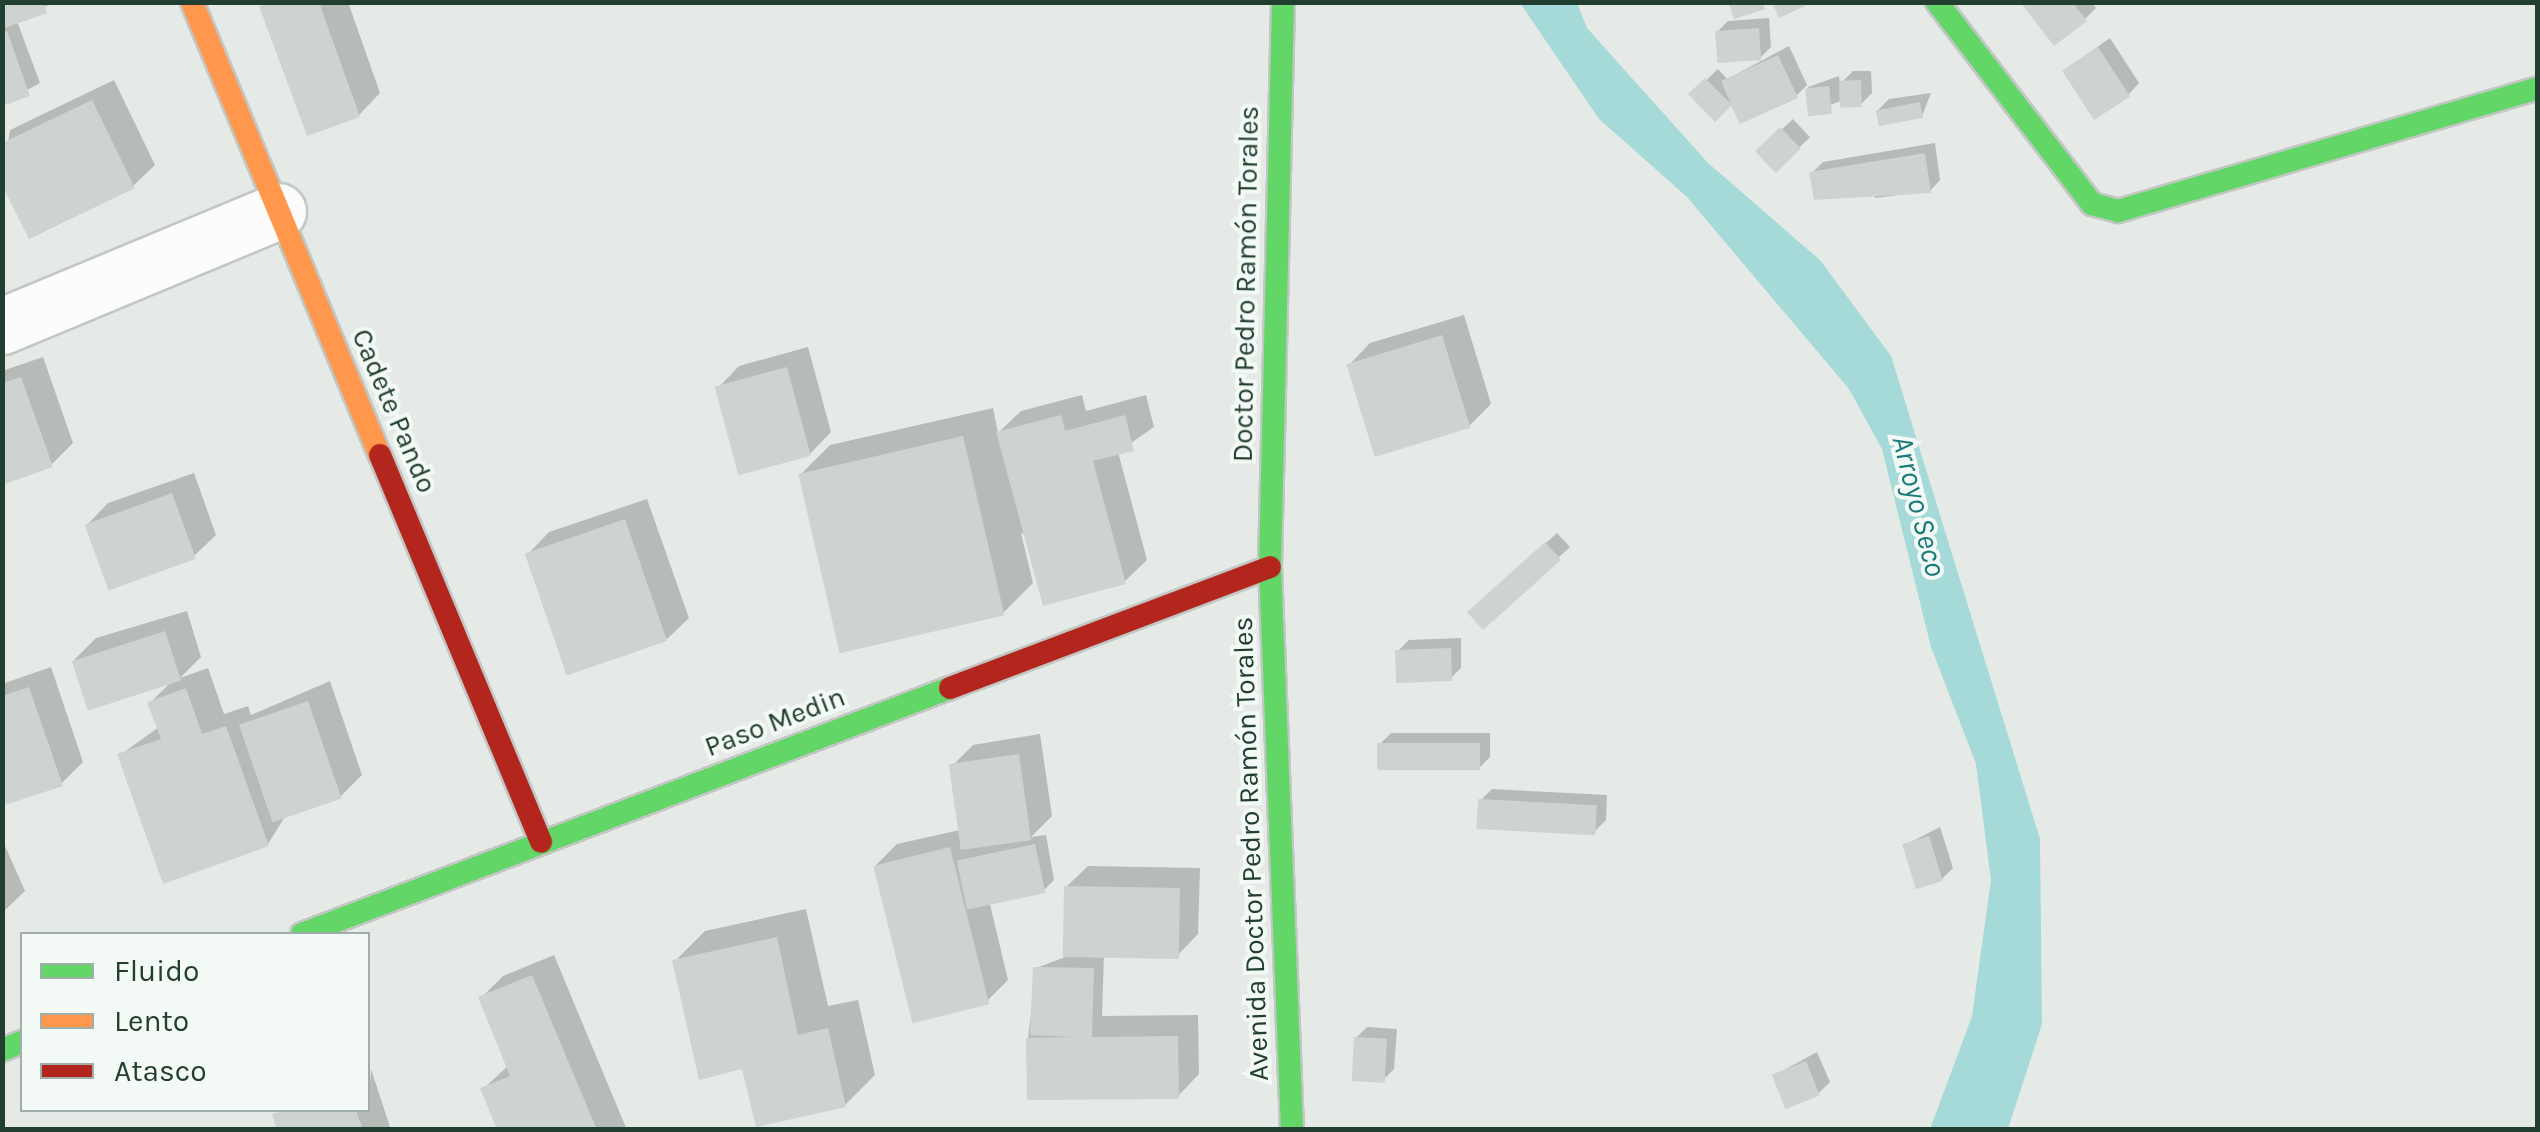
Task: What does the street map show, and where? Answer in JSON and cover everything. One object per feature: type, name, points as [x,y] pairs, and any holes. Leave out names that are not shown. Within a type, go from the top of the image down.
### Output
[{"type":"street","name":"Cadete Pando","points":[[192,2],[541,842]]},
{"type":"street","name":"Doctor Pedro Ramón Torales","points":[[1270,567],[1283,2]]},
{"type":"street","points":[[1937,2],[2092,204],[2118,211],[2538,88]]},
{"type":"street","points":[[2,326],[278,211]]},
{"type":"street","name":"Paso Medin","points":[[307,932],[1270,567]]},
{"type":"street","name":"Avenida Doctor Pedro Ramón Torales","points":[[1270,567],[1292,1130]]},
{"type":"water","name":"Arroyo Seco","points":[[1520,3],[1577,3],[1587,28],[1708,163],[1820,260],[1891,356],[2040,839],[2042,1024],[2008,1129],[1930,1129],[1972,1016],[1991,880],[1976,764],[1931,647],[1882,449],[1849,389],[1687,197],[1599,119]]},
{"type":"building","points":[[2,2],[43,2],[47,13],[2,29]]},
{"type":"building","points":[[269,2],[319,2],[360,117],[307,136],[259,6]]},
{"type":"building","points":[[1728,2],[1763,2],[1765,9],[1734,19]]},
{"type":"building","points":[[1772,2],[1804,2],[1805,6],[1779,18]]},
{"type":"building","points":[[2020,2],[2072,2],[2087,21],[2054,46]]},
{"type":"building","points":[[1759,28],[1761,60],[1717,63],[1715,31]]},
{"type":"building","points":[[7,31],[30,96],[2,106],[2,33]]},
{"type":"building","points":[[2098,47],[2130,96],[2094,120],[2062,70]]},
{"type":"building","points":[[1778,55],[1798,98],[1740,124],[1731,106],[1715,122],[1688,94],[1705,78],[1731,104],[1721,81]]},
{"type":"building","points":[[1861,80],[1862,107],[1840,108],[1839,81]]},
{"type":"building","points":[[1829,86],[1832,114],[1808,116],[1805,89]]},
{"type":"building","points":[[92,100],[135,188],[29,239],[2,185],[2,143]]},
{"type":"building","points":[[1920,102],[1923,118],[1879,126],[1876,111]]},
{"type":"building","points":[[1780,127],[1801,149],[1776,173],[1755,151]]},
{"type":"building","points":[[1925,153],[1931,193],[1814,200],[1809,172]]},
{"type":"building","points":[[1442,335],[1470,428],[1375,457],[1346,364]]},
{"type":"building","points":[[787,367],[811,456],[738,475],[715,386]]},
{"type":"building","points":[[21,377],[53,467],[2,485],[2,383]]},
{"type":"building","points":[[1061,415],[1065,431],[1125,415],[1134,451],[1093,461],[1126,584],[1043,606],[996,432]]},
{"type":"building","points":[[963,436],[1004,615],[840,653],[798,474]]},
{"type":"building","points":[[172,493],[196,559],[109,591],[85,525]]},
{"type":"building","points":[[625,519],[667,641],[567,675],[525,554]]},
{"type":"building","points":[[1545,542],[1561,560],[1483,630],[1467,612]]},
{"type":"building","points":[[165,631],[181,680],[88,711],[72,661]]},
{"type":"building","points":[[1451,648],[1452,681],[1396,683],[1395,650]]},
{"type":"building","points":[[29,687],[63,786],[2,806],[2,696]]},
{"type":"building","points":[[186,688],[202,734],[226,726],[269,846],[163,884],[117,754],[161,739],[147,702]]},
{"type":"building","points":[[308,701],[342,798],[273,822],[239,725]]},
{"type":"building","points":[[1377,743],[1480,743],[1480,770],[1377,770]]},
{"type":"building","points":[[1019,754],[1031,840],[961,850],[949,764]]},
{"type":"building","points":[[1478,799],[1597,805],[1595,835],[1476,829]]},
{"type":"building","points":[[1929,836],[1943,881],[1916,889],[1902,844]]},
{"type":"building","points":[[1035,844],[1045,893],[967,910],[957,861]]},
{"type":"building","points":[[950,847],[989,1004],[913,1023],[873,866]]},
{"type":"building","points":[[1064,886],[1180,888],[1179,959],[1063,957]]},
{"type":"building","points":[[777,937],[798,1035],[828,1028],[846,1107],[756,1127],[742,1069],[699,1080],[672,960]]},
{"type":"building","points":[[1033,967],[1094,968],[1092,1037],[1178,1036],[1179,1099],[1027,1100],[1026,1038],[1074,1037],[1030,1035]]},
{"type":"building","points":[[532,975],[597,1130],[497,1130],[480,1088],[510,1076],[478,997]]},
{"type":"building","points":[[1354,1037],[1387,1039],[1385,1083],[1352,1081]]},
{"type":"building","points":[[1806,1061],[1820,1095],[1786,1109],[1772,1075]]},
{"type":"building","points":[[357,1112],[363,1130],[277,1130],[272,1114]]},
{"type":"traffic: fast","points":[[1283,2],[1270,567],[1292,1130]]},
{"type":"traffic: fast","points":[[1937,2],[2092,204],[2118,211],[2538,88]]},
{"type":"traffic: fast","points":[[307,932],[950,688]]},
{"type":"traffic: fast","points":[[2,1050],[20,1043]]},
{"type":"traffic: slow","points":[[192,2],[380,455]]},
{"type":"traffic: jam","points":[[380,455],[541,842]]},
{"type":"traffic: jam","points":[[950,688],[1270,567]]}]
